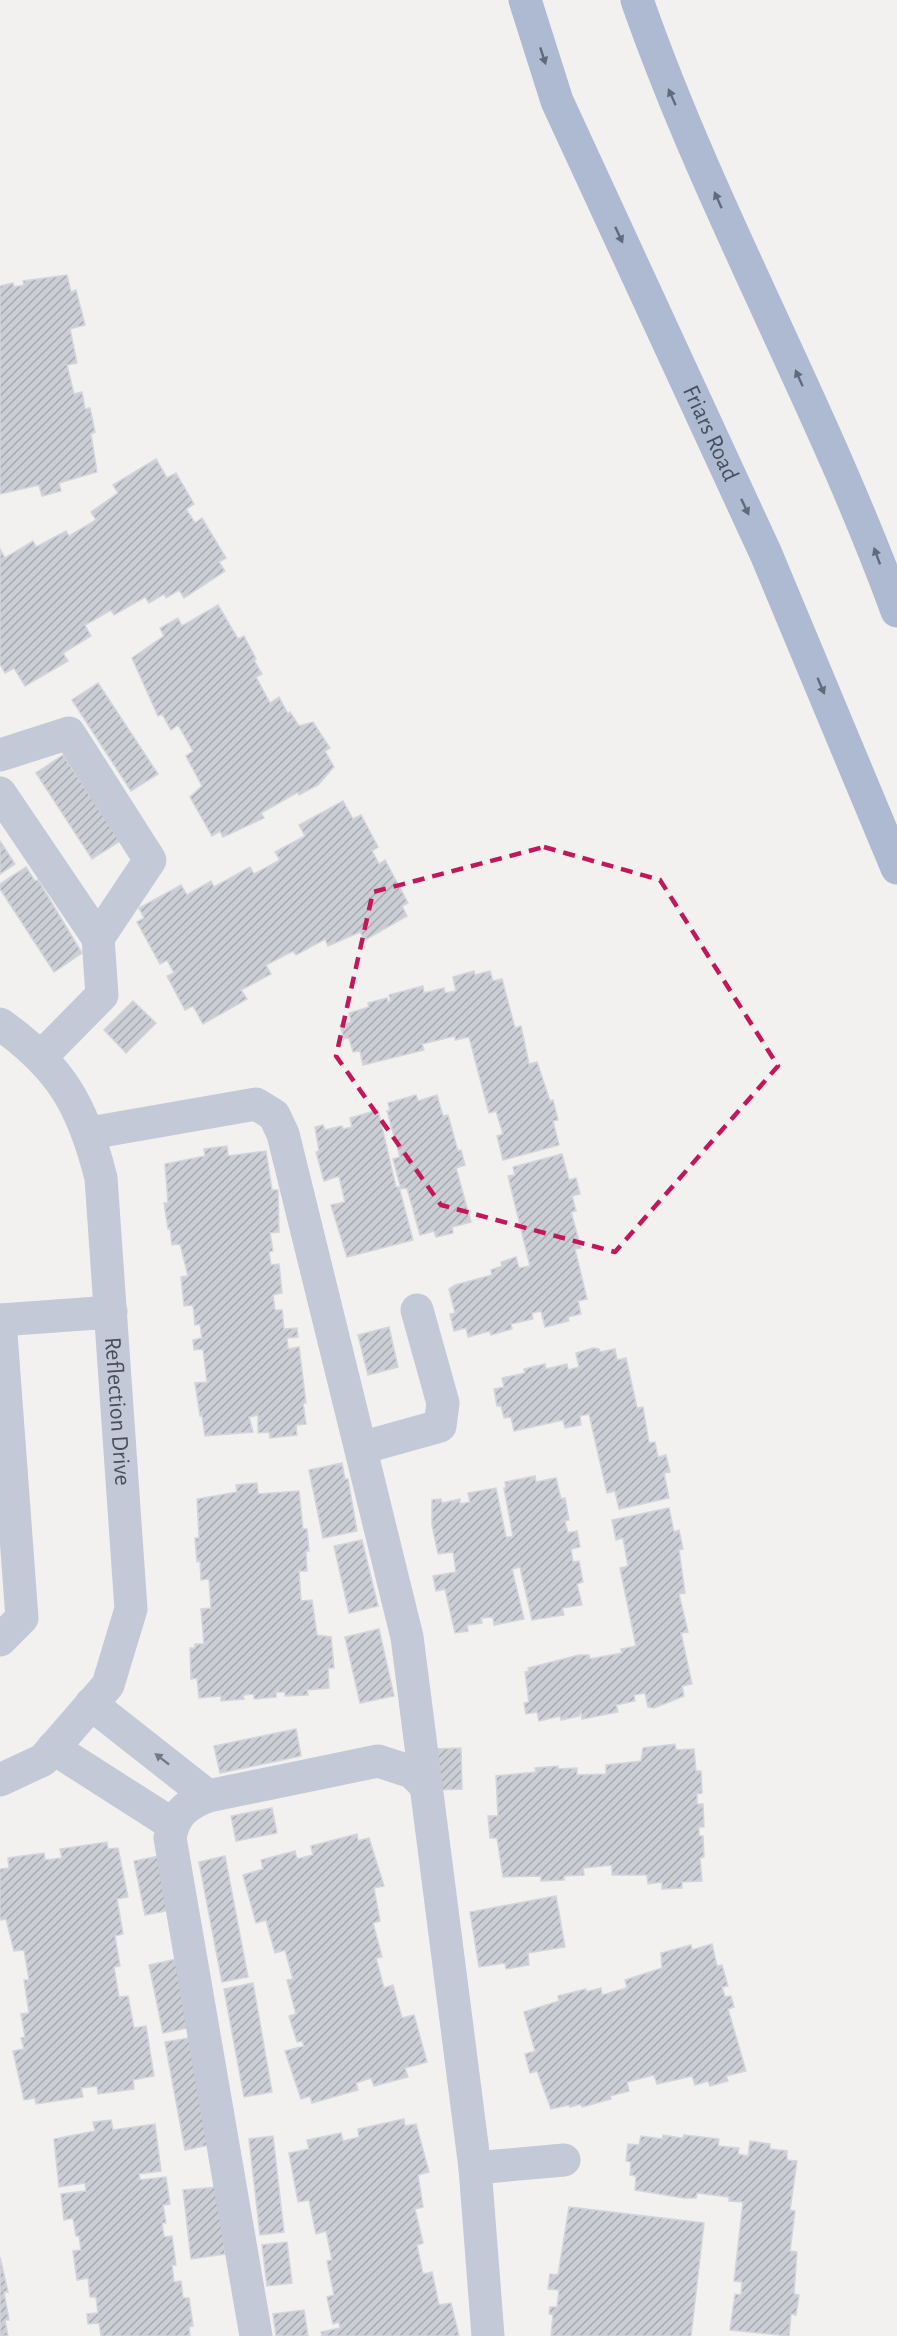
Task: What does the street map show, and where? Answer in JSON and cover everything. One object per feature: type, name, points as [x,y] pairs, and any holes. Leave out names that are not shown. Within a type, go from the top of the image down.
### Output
[{"type":"main road","name":"Friars Road","points":[[525,0],[557,101],[766,554],[897,868]]},
{"type":"main road","points":[[637,0],[666,84],[865,523],[897,611]]},
{"type":"street","points":[[0,755],[69,733],[150,860],[98,938]]},
{"type":"street","points":[[0,793],[98,938],[102,995],[41,1058]]},
{"type":"street","name":"Reflection Drive","points":[[0,1024],[32,1046],[65,1086],[90,1133],[101,1178],[131,1609],[108,1685],[43,1760],[0,1780]]},
{"type":"street","points":[[90,1133],[256,1104],[274,1115],[283,1134],[407,1637],[475,2168],[488,2336]]},
{"type":"street","points":[[361,1448],[440,1426],[443,1403],[417,1310]]},
{"type":"street","points":[[0,1640],[22,1618],[8,1540],[0,1320],[111,1312]]},
{"type":"street","points":[[92,1704],[208,1796]]},
{"type":"street","points":[[54,1748],[172,1824]]},
{"type":"street","points":[[256,2336],[170,1838],[172,1824],[179,1813],[194,1801],[208,1796],[378,1761],[412,1772],[427,1787]]},
{"type":"street","points":[[475,2168],[564,2160]]},
{"type":"highlighted area","points":[[544,847],[660,880],[778,1066],[615,1252],[441,1205],[336,1056],[373,892]]},
{"type":"building","points":[[67,275],[71,292],[76,290],[85,325],[70,329],[77,363],[67,365],[74,394],[82,392],[85,409],[90,408],[95,432],[91,434],[97,472],[59,483],[61,491],[42,496],[39,485],[0,494],[0,286],[13,283],[14,287],[24,285],[23,281]]},
{"type":"building","points":[[156,459],[167,478],[176,473],[194,504],[186,509],[195,523],[202,518],[226,558],[219,562],[225,571],[184,598],[179,590],[166,598],[164,594],[149,603],[145,597],[114,615],[111,610],[85,625],[91,636],[63,653],[68,661],[25,686],[14,668],[5,673],[0,664],[0,549],[5,558],[33,541],[36,547],[66,531],[69,536],[96,520],[91,512],[118,493],[113,485]]},
{"type":"building","points":[[218,605],[238,639],[244,636],[262,674],[256,677],[270,703],[279,697],[288,714],[290,712],[299,726],[313,722],[330,748],[325,751],[334,767],[318,785],[299,795],[298,792],[261,813],[264,818],[223,837],[220,831],[212,836],[190,797],[202,786],[186,756],[193,751],[178,725],[171,730],[162,714],[158,716],[132,658],[164,636],[160,628],[178,618],[182,626]]},
{"type":"building","points":[[98,683],[158,774],[131,791],[72,700]]},
{"type":"building","points":[[63,755],[120,841],[92,859],[36,773]]},
{"type":"building","points":[[343,801],[353,819],[361,815],[378,847],[372,851],[379,864],[385,860],[408,903],[402,906],[407,916],[365,940],[360,932],[328,946],[325,939],[296,955],[293,951],[266,965],[271,974],[241,990],[247,999],[203,1024],[193,1006],[185,1010],[167,976],[174,973],[167,960],[160,964],[137,922],[144,918],[139,908],[181,885],[187,895],[211,881],[214,887],[250,867],[254,874],[280,860],[275,852],[305,836],[299,825]]},
{"type":"building","points":[[0,841],[15,864],[0,874]]},
{"type":"building","points":[[26,867],[35,881],[38,880],[82,953],[54,972],[0,889],[0,884]]},
{"type":"building","points":[[474,971],[475,975],[490,971],[493,981],[502,979],[515,1028],[521,1026],[529,1064],[537,1062],[550,1101],[553,1100],[558,1120],[553,1121],[559,1145],[503,1160],[497,1136],[503,1134],[496,1111],[489,1113],[469,1037],[455,1040],[455,1036],[422,1044],[424,1050],[363,1065],[360,1051],[353,1052],[349,1038],[344,1039],[340,1025],[351,1022],[349,1013],[369,1007],[368,1003],[387,998],[388,1002],[391,1001],[389,995],[423,986],[424,993],[444,988],[445,993],[456,991],[453,977]]},
{"type":"building","points":[[133,1001],[156,1023],[126,1053],[104,1030]]},
{"type":"building","points":[[416,1095],[418,1101],[437,1095],[443,1116],[448,1115],[458,1151],[461,1150],[465,1165],[456,1168],[471,1222],[452,1227],[453,1233],[436,1237],[434,1231],[420,1235],[407,1188],[401,1189],[393,1159],[400,1157],[387,1111],[390,1110],[388,1103]]},
{"type":"building","points":[[378,1110],[396,1187],[399,1187],[413,1240],[347,1257],[331,1205],[345,1202],[339,1176],[324,1181],[316,1152],[319,1151],[315,1127],[323,1125],[325,1130],[342,1126],[343,1129],[352,1127],[350,1118]]},
{"type":"building","points":[[227,1146],[228,1156],[266,1151],[272,1190],[278,1190],[279,1232],[270,1233],[273,1251],[269,1252],[271,1265],[279,1264],[282,1293],[273,1295],[275,1310],[282,1310],[284,1329],[297,1328],[298,1337],[287,1338],[288,1349],[299,1347],[306,1403],[303,1403],[306,1424],[296,1425],[297,1435],[270,1438],[269,1432],[258,1433],[258,1415],[249,1417],[253,1432],[205,1436],[202,1416],[200,1416],[195,1383],[207,1382],[203,1349],[194,1350],[193,1340],[202,1338],[200,1324],[195,1325],[193,1305],[184,1306],[181,1277],[188,1276],[180,1244],[172,1245],[170,1228],[168,1229],[164,1203],[168,1203],[165,1164],[205,1156],[204,1149]]},
{"type":"building","points":[[562,1154],[569,1180],[576,1178],[580,1194],[572,1196],[576,1211],[571,1212],[581,1248],[575,1249],[587,1299],[578,1301],[581,1314],[568,1317],[569,1321],[545,1327],[541,1311],[532,1313],[533,1319],[511,1324],[512,1329],[491,1335],[490,1331],[468,1337],[466,1328],[454,1331],[450,1314],[455,1313],[449,1289],[455,1285],[492,1275],[491,1270],[502,1266],[501,1262],[516,1257],[519,1268],[530,1266],[508,1176],[515,1175],[513,1167]]},
{"type":"building","points":[[389,1327],[398,1367],[368,1375],[358,1335]]},
{"type":"building","points":[[593,1348],[599,1349],[600,1352],[615,1349],[617,1360],[626,1358],[637,1408],[643,1407],[649,1443],[655,1442],[658,1457],[666,1455],[670,1472],[664,1473],[669,1498],[619,1509],[615,1491],[607,1493],[589,1414],[580,1416],[581,1425],[565,1428],[563,1420],[514,1431],[511,1417],[504,1418],[501,1406],[497,1406],[494,1389],[504,1387],[502,1378],[525,1373],[524,1369],[545,1364],[546,1369],[567,1364],[568,1370],[579,1367],[576,1353]]},
{"type":"building","points":[[342,1463],[345,1479],[348,1479],[357,1531],[323,1538],[309,1470]]},
{"type":"building","points":[[535,1476],[536,1482],[556,1478],[561,1499],[565,1498],[569,1520],[565,1521],[568,1533],[577,1531],[580,1547],[571,1549],[573,1562],[579,1561],[583,1582],[577,1584],[582,1605],[562,1608],[564,1615],[532,1620],[520,1567],[512,1569],[524,1619],[494,1625],[493,1617],[481,1618],[482,1623],[467,1625],[468,1631],[455,1633],[445,1589],[436,1591],[433,1576],[456,1572],[453,1552],[438,1554],[432,1525],[432,1500],[441,1499],[442,1503],[460,1499],[460,1504],[470,1502],[468,1493],[496,1488],[506,1537],[513,1537],[504,1488],[506,1488],[505,1482]]},
{"type":"building","points":[[257,1483],[258,1494],[299,1491],[303,1529],[307,1529],[309,1551],[306,1551],[307,1571],[299,1571],[301,1601],[312,1600],[317,1635],[331,1637],[334,1668],[328,1668],[329,1688],[307,1690],[308,1695],[285,1696],[285,1692],[276,1692],[276,1697],[254,1699],[254,1694],[243,1695],[244,1699],[221,1701],[221,1696],[199,1698],[197,1678],[191,1679],[190,1648],[195,1648],[195,1644],[204,1644],[201,1609],[211,1608],[209,1579],[201,1580],[200,1561],[197,1562],[195,1538],[199,1538],[197,1499],[237,1492],[236,1485]]},
{"type":"building","points":[[669,1508],[674,1532],[679,1530],[683,1549],[679,1550],[685,1593],[679,1594],[688,1632],[681,1633],[692,1684],[682,1686],[684,1696],[654,1708],[648,1707],[645,1693],[634,1695],[635,1701],[616,1705],[618,1712],[582,1719],[581,1712],[579,1716],[561,1720],[560,1716],[539,1721],[537,1712],[526,1714],[524,1703],[529,1702],[525,1672],[529,1671],[528,1668],[579,1655],[589,1655],[590,1659],[622,1653],[621,1649],[636,1646],[620,1568],[628,1566],[623,1538],[616,1540],[612,1520]]},
{"type":"building","points":[[362,1540],[378,1606],[349,1613],[334,1546]]},
{"type":"building","points":[[379,1629],[394,1696],[360,1703],[345,1637]]},
{"type":"building","points":[[296,1729],[301,1756],[220,1773],[214,1746]]},
{"type":"building","points":[[675,1744],[676,1750],[694,1749],[696,1771],[701,1771],[702,1793],[697,1794],[697,1804],[703,1804],[704,1827],[699,1827],[699,1836],[703,1836],[704,1857],[700,1858],[702,1881],[682,1882],[682,1888],[662,1889],[662,1882],[648,1884],[647,1875],[612,1875],[612,1865],[583,1868],[584,1875],[564,1876],[564,1880],[541,1881],[541,1876],[503,1877],[497,1838],[490,1838],[488,1816],[498,1816],[496,1776],[536,1772],[535,1768],[558,1766],[558,1769],[577,1768],[577,1775],[606,1774],[606,1765],[641,1761],[643,1748]]},
{"type":"building","points":[[461,1748],[462,1789],[436,1790],[434,1749]]},
{"type":"building","points":[[272,1808],[277,1833],[236,1841],[231,1816]]},
{"type":"building","points":[[357,1834],[358,1841],[369,1838],[384,1886],[374,1888],[380,1921],[373,1923],[382,1957],[376,1958],[384,1988],[393,1985],[402,2018],[414,2015],[427,2062],[405,2068],[408,2077],[374,2086],[371,2078],[356,2083],[358,2090],[312,2103],[310,2096],[301,2099],[285,2051],[304,2046],[302,2041],[297,2042],[289,2016],[296,2014],[287,1980],[293,1979],[285,1950],[275,1953],[266,1920],[256,1923],[243,1875],[263,1869],[261,1860],[295,1851],[297,1859],[313,1855],[311,1846]]},
{"type":"building","points":[[107,1842],[108,1849],[118,1848],[128,1897],[117,1899],[123,1934],[115,1936],[120,1966],[114,1967],[119,1997],[128,1996],[134,2028],[146,2026],[154,2076],[133,2080],[134,2089],[98,2094],[97,2086],[81,2088],[83,2097],[36,2104],[35,2098],[24,2100],[13,2051],[24,2049],[21,2038],[25,2037],[21,2014],[29,2013],[24,1980],[29,1980],[24,1950],[14,1951],[6,1919],[0,1920],[0,1869],[9,1868],[8,1858],[44,1853],[45,1860],[62,1858],[60,1849]]},
{"type":"building","points":[[160,1856],[171,1910],[145,1915],[134,1861]]},
{"type":"building","points":[[225,1856],[248,1977],[222,1982],[199,1862]]},
{"type":"building","points":[[556,1896],[565,1947],[528,1953],[529,1965],[506,1969],[505,1963],[479,1967],[470,1912]]},
{"type":"building","points":[[712,1944],[717,1966],[722,1965],[728,1986],[722,1987],[725,1997],[731,1996],[734,2007],[728,2009],[746,2071],[726,2076],[728,2081],[710,2086],[708,2081],[695,2085],[692,2076],[657,2084],[654,2075],[627,2082],[629,2091],[610,2096],[611,2099],[582,2107],[581,2104],[551,2109],[537,2071],[530,2073],[525,2054],[535,2051],[524,2012],[559,2001],[558,1996],[586,1989],[586,1992],[601,1988],[602,1995],[627,1988],[625,1980],[662,1968],[661,1953],[691,1945],[692,1950]]},
{"type":"building","points":[[177,1959],[192,2027],[163,2033],[149,1965]]},
{"type":"building","points":[[253,1983],[272,2092],[244,2097],[224,1989]]},
{"type":"building","points":[[194,2037],[214,2144],[185,2150],[165,2042]]},
{"type":"building","points":[[404,2119],[405,2126],[416,2124],[429,2172],[418,2175],[423,2207],[415,2209],[423,2243],[417,2245],[423,2274],[432,2272],[439,2305],[451,2303],[459,2336],[322,2336],[321,2332],[340,2328],[339,2322],[333,2324],[327,2297],[334,2295],[327,2261],[332,2260],[326,2231],[316,2234],[309,2200],[298,2202],[289,2153],[309,2149],[307,2140],[341,2133],[343,2141],[359,2137],[358,2129]]},
{"type":"building","points":[[111,2120],[113,2130],[155,2124],[161,2171],[139,2174],[140,2180],[166,2177],[170,2204],[163,2205],[166,2223],[162,2223],[164,2237],[172,2236],[176,2265],[172,2265],[174,2282],[181,2281],[183,2298],[189,2298],[193,2326],[189,2327],[190,2336],[101,2336],[99,2323],[88,2324],[87,2314],[98,2313],[96,2297],[90,2297],[88,2278],[77,2280],[73,2251],[81,2250],[79,2236],[76,2236],[73,2218],[64,2220],[61,2194],[86,2191],[85,2183],[59,2187],[54,2139],[95,2131],[93,2122]]},
{"type":"building","points":[[663,2135],[682,2138],[681,2141],[684,2135],[719,2139],[718,2146],[739,2148],[738,2154],[748,2156],[750,2141],[770,2144],[770,2149],[787,2151],[787,2160],[797,2161],[790,2210],[795,2211],[790,2251],[797,2252],[794,2294],[799,2295],[796,2315],[791,2314],[789,2336],[730,2330],[735,2294],[741,2295],[742,2282],[734,2281],[743,2202],[729,2201],[729,2197],[697,2193],[696,2198],[684,2198],[635,2190],[636,2176],[630,2175],[631,2162],[626,2161],[628,2144],[639,2145],[641,2136],[662,2139]]},
{"type":"building","points":[[273,2136],[284,2232],[260,2235],[249,2139]]},
{"type":"building","points":[[218,2187],[225,2254],[191,2259],[183,2190]]},
{"type":"building","points":[[569,2207],[704,2223],[691,2336],[551,2336],[553,2315],[549,2314],[550,2307],[557,2307],[559,2290],[548,2289],[550,2274],[558,2275]]},
{"type":"building","points":[[287,2242],[292,2283],[267,2286],[262,2245]]},
{"type":"building","points":[[0,2257],[8,2292],[4,2292],[9,2320],[5,2320],[8,2336],[0,2336]]},
{"type":"building","points":[[304,2310],[308,2336],[276,2336],[273,2314]]}]
